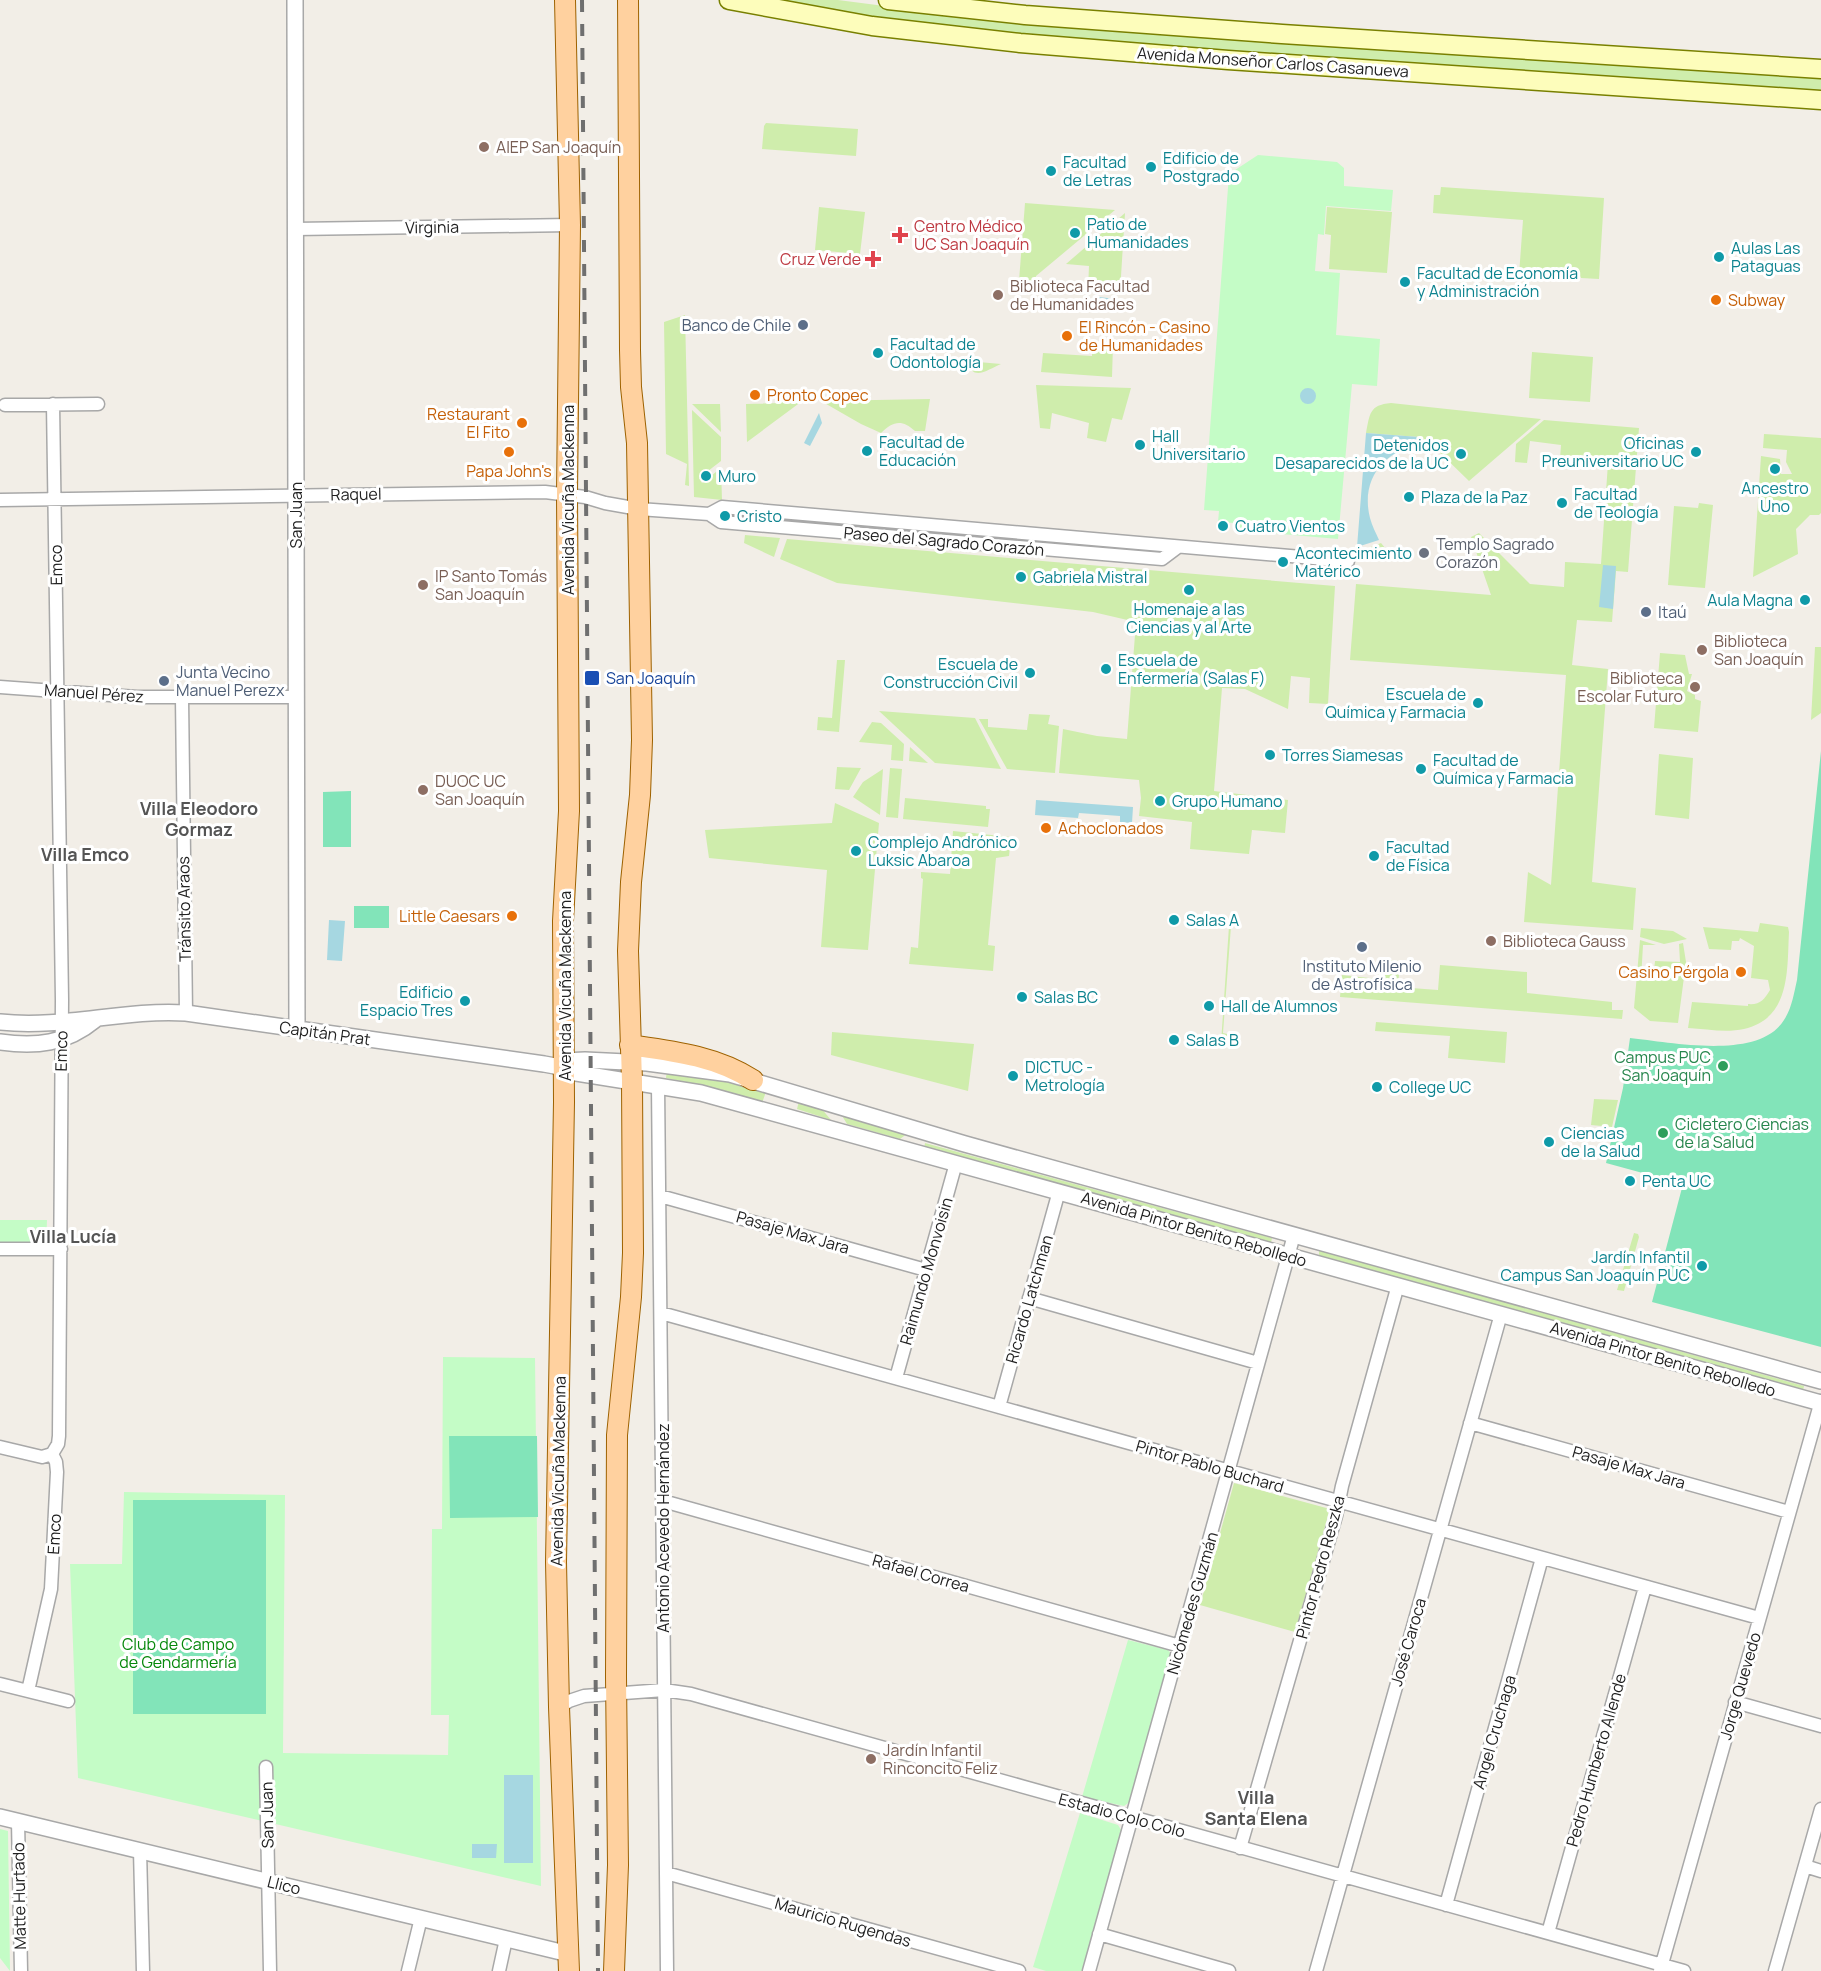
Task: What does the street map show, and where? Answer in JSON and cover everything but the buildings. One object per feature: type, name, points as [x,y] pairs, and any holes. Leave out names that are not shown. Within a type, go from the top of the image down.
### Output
[{"type":"main road","name":"Avenida Vicuña Mackenna","points":[[565,0],[570,225],[567,494],[569,811],[563,921],[557,1492],[559,1707],[569,1963]]},
{"type":"main road","points":[[614,1971],[618,1865],[617,1435],[632,1276],[629,917],[642,740],[637,443],[630,350],[628,0]]},
{"type":"main road","name":"Avenida Monseñor Carlos Casanueva","points":[[729,0],[872,26],[1020,43],[1228,60],[1821,100]]},
{"type":"main road","name":"Avenida Monseñor Carlos Casanueva","points":[[888,0],[1014,14],[1271,34],[1821,69]]},
{"type":"main road","points":[[631,1062],[672,1051],[717,1062],[742,1072],[753,1080]]},
{"type":"main road","points":[[618,1865],[624,1971]]},
{"type":"street","name":"San Juan","points":[[295,0],[297,1029]]},
{"type":"street","name":"Virginia","points":[[295,229],[570,225]]},
{"type":"street","name":"Emco","points":[[28,1691],[51,1589],[57,1472],[52,1454],[58,1444],[59,1436],[62,1022],[53,404]]},
{"type":"street","points":[[5,405],[98,404]]},
{"type":"street","name":"Raquel","points":[[0,500],[545,492],[567,494],[639,509]]},
{"type":"street","name":"Paseo del Sagrado Corazón","points":[[639,509],[709,514],[721,522],[1162,559],[1178,547],[1348,561]]},
{"type":"street","name":"Manuel Pérez","points":[[0,687],[182,698],[296,697]]},
{"type":"street","name":"Tránsito Araos","points":[[182,698],[186,1013]]},
{"type":"street","name":"Capitán Prat","points":[[0,1022],[29,1024],[94,1020],[139,1013],[186,1013],[561,1066]]},
{"type":"street","name":"Capitán Prat","points":[[0,1042],[38,1044],[61,1040],[83,1030],[94,1020]]},
{"type":"street","name":"Avenida Pintor Benito Rebolledo","points":[[561,1066],[631,1062],[658,1085],[701,1093],[778,1113],[1821,1402]]},
{"type":"street","name":"Avenida Pintor Benito Rebolledo","points":[[753,1080],[965,1144],[1821,1381]]},
{"type":"street","name":"Antonio Acevedo Hernández","points":[[658,1085],[667,1971]]},
{"type":"street","points":[[778,1113],[784,1090]]},
{"type":"street","name":"Raimundo Monvoisin","points":[[896,1378],[956,1163]]},
{"type":"street","name":"Ricardo Latchman","points":[[999,1407],[1059,1191]]},
{"type":"street","name":"Pasaje Max Jara","points":[[660,1196],[926,1270]]},
{"type":"street","name":"Nicómedes Guzmán","points":[[1089,1971],[1294,1234]]},
{"type":"street","points":[[0,1249],[61,1249]]},
{"type":"street","name":"Pintor Pedro Reszka","points":[[1240,1848],[1336,1516],[1398,1285]]},
{"type":"street","points":[[1029,1298],[1258,1363]]},
{"type":"street","name":"Pintor Pablo Buchard","points":[[661,1313],[1759,1618]]},
{"type":"street","name":"José Caroca","points":[[1316,1971],[1501,1314]]},
{"type":"street","name":"Jorge Quevedo","points":[[1661,1968],[1821,1402]]},
{"type":"street","name":"Pasaje Max Jara","points":[[1470,1423],[1789,1512]]},
{"type":"street","points":[[0,1447],[42,1457],[52,1454]]},
{"type":"street","name":"Rafael Correa","points":[[663,1501],[1179,1646]]},
{"type":"street","name":"Angel Cruchaga","points":[[1446,1905],[1542,1558]]},
{"type":"street","name":"Pedro Humberto Allende","points":[[1548,1933],[1645,1587]]},
{"type":"street","points":[[0,1684],[68,1701]]},
{"type":"street","name":"Estadio Colo Colo","points":[[559,1707],[584,1696],[664,1690],[691,1694],[1548,1933],[1661,1968],[1684,1971]]},
{"type":"street","points":[[1735,1701],[1821,1726]]},
{"type":"street","name":"San Juan","points":[[266,1767],[270,1971]]},
{"type":"street","points":[[1775,1971],[1821,1809]]},
{"type":"street","name":"Llico","points":[[0,1817],[506,1939],[569,1963]]},
{"type":"street","name":"Matte Hurtado","points":[[18,1821],[21,1971]]},
{"type":"street","points":[[140,1850],[143,1971]]},
{"type":"street","points":[[1805,1866],[1821,1871]]},
{"type":"street","name":"Mauricio Rugendas","points":[[666,1874],[1019,1971]]},
{"type":"street","points":[[408,1971],[421,1918]]},
{"type":"street","points":[[1099,1935],[1207,1968],[1229,1971]]},
{"type":"street","points":[[498,1971],[506,1939]]},
{"type":"green space","points":[[768,0],[838,0],[1024,24],[1821,78],[1821,93],[1023,37],[883,21]]},
{"type":"green space","points":[[766,123],[858,129],[856,156],[762,149]]},
{"type":"green space","points":[[1258,155],[1337,162],[1344,168],[1344,186],[1393,190],[1391,211],[1326,206],[1324,235],[1318,234],[1315,271],[1340,273],[1336,335],[1380,339],[1377,386],[1352,384],[1338,539],[1235,530],[1235,523],[1218,522],[1219,511],[1204,510],[1229,174]]},
{"type":"green space","points":[[1441,187],[1604,198],[1599,279],[1581,278],[1580,276],[1519,275],[1523,220],[1433,213],[1434,195],[1440,195]]},
{"type":"green space","points":[[1025,203],[1115,210],[1036,276],[1035,282],[1019,281]]},
{"type":"green space","points":[[819,207],[865,212],[860,254],[815,250]]},
{"type":"green space","points":[[1327,207],[1392,212],[1387,273],[1329,269],[1331,235],[1325,234]]},
{"type":"green space","points":[[1125,213],[1120,292],[1088,290],[1089,266],[1066,264]]},
{"type":"green space","points":[[685,315],[689,486],[685,485],[687,464],[666,454],[664,322]]},
{"type":"green space","points":[[1092,343],[1113,345],[1112,377],[1041,372],[1043,353],[1092,356]]},
{"type":"green space","points":[[1532,352],[1593,357],[1590,402],[1529,398]]},
{"type":"green space","points":[[967,361],[1001,364],[977,373],[970,368]]},
{"type":"green space","points":[[1036,385],[1131,388],[1122,420],[1112,418],[1106,442],[1087,438],[1089,423],[1052,413],[1050,429],[1040,428]]},
{"type":"green space","points":[[781,396],[809,396],[747,442],[746,404],[781,403]]},
{"type":"green space","points":[[930,399],[925,431],[915,431],[898,423],[881,433],[821,401]]},
{"type":"green space","points":[[1391,403],[1541,419],[1469,481],[1433,446],[1424,445],[1419,437],[1366,433],[1374,408]]},
{"type":"green space","points":[[692,404],[720,404],[721,432]]},
{"type":"green space","points":[[692,410],[721,437],[721,461],[699,478],[702,483],[721,468],[722,500],[694,497]]},
{"type":"green space","points":[[1544,420],[1639,428],[1628,572],[1616,571],[1612,622],[1577,620],[1572,665],[1608,669],[1592,882],[1636,888],[1633,930],[1524,922],[1528,872],[1551,885],[1566,675],[1350,660],[1356,584],[1491,595],[1471,537],[1479,533],[1530,584],[1564,587],[1565,562],[1601,564],[1608,463],[1560,459],[1561,445],[1530,441],[1527,463],[1515,462],[1516,444]]},
{"type":"green space","points":[[1764,434],[1821,438],[1821,513],[1810,515],[1796,529],[1798,554],[1753,577],[1761,456],[1780,459],[1781,474],[1792,474],[1786,462],[1787,450],[1763,448]]},
{"type":"green space","points":[[1699,503],[1713,505],[1705,588],[1668,585],[1674,506],[1698,508]]},
{"type":"green space","points":[[745,535],[780,538],[774,557],[744,543]]},
{"type":"green space","points":[[787,539],[1335,586],[1328,704],[1309,703],[1310,678],[1291,676],[1288,709],[1245,689],[1222,688],[1214,791],[1288,800],[1285,833],[1252,830],[1249,854],[1190,849],[1192,822],[1139,816],[1141,798],[1139,780],[1059,773],[1063,729],[1127,739],[1136,622],[1093,612],[837,583],[780,559]]},
{"type":"green space","points":[[1381,543],[1386,549],[1380,554],[1358,552]]},
{"type":"green space","points":[[1815,647],[1821,647],[1821,713],[1811,720]]},
{"type":"green space","points":[[1660,653],[1685,655],[1689,674],[1692,674],[1687,691],[1695,695],[1695,699],[1701,701],[1698,732],[1654,728]]},
{"type":"green space","points":[[837,660],[845,660],[839,732],[817,730],[818,717],[832,718]]},
{"type":"green space","points":[[879,711],[975,718],[1001,769],[935,763]]},
{"type":"green space","points":[[1029,714],[1050,715],[1048,724],[1059,726],[1055,773],[1007,769],[979,719],[988,719],[988,727],[1027,730]]},
{"type":"green space","points":[[872,722],[881,723],[904,744],[903,761],[891,760],[892,745],[859,742]]},
{"type":"green space","points":[[910,747],[928,763],[909,761]]},
{"type":"green space","name":"Campus PUC San Joaquín","points":[[1821,751],[1821,1347],[1652,1302],[1683,1184],[1606,1163],[1623,1088],[1630,1038],[1690,1045],[1735,1045],[1755,1041],[1772,1033],[1787,1015],[1797,980]]},
{"type":"green space","points":[[1659,754],[1693,758],[1689,819],[1655,815]]},
{"type":"green space","points":[[837,767],[861,768],[849,790],[835,789]]},
{"type":"green space","points":[[890,768],[902,769],[898,818],[886,817]]},
{"type":"green space","points":[[883,769],[880,815],[853,797],[863,782]]},
{"type":"green space","points":[[351,791],[351,847],[323,847],[323,792]]},
{"type":"green space","points":[[905,798],[986,806],[986,809],[990,809],[988,827],[903,819]]},
{"type":"green space","points":[[835,803],[879,823],[868,950],[821,947],[827,870],[709,858],[705,830],[832,823]]},
{"type":"green space","points":[[953,831],[1011,837],[1009,856],[996,858],[988,945],[995,946],[993,971],[909,964],[911,947],[918,948],[923,879],[921,872],[950,874]]},
{"type":"green space","points":[[354,906],[389,906],[389,928],[354,928]]},
{"type":"green space","points":[[1760,923],[1788,927],[1789,932],[1788,962],[1783,991],[1771,1015],[1744,1029],[1723,1031],[1688,1028],[1692,1002],[1748,1006],[1748,1004],[1761,1001],[1768,994],[1770,990],[1768,980],[1751,978],[1754,946],[1740,938],[1739,941],[1732,941],[1731,950],[1709,949],[1703,927],[1758,932]]},
{"type":"green space","points":[[1229,926],[1231,926],[1223,1033],[1227,1034],[1227,1043],[1221,1043]]},
{"type":"green space","points":[[1641,928],[1673,931],[1687,939],[1664,944],[1640,937]]},
{"type":"green space","points":[[1640,940],[1656,945],[1643,945],[1641,980],[1653,981],[1655,961],[1680,962],[1679,944],[1683,943],[1686,962],[1678,1023],[1650,1021],[1634,1008]]},
{"type":"green space","points":[[1379,959],[1400,961],[1398,987],[1438,990],[1440,965],[1527,972],[1527,993],[1612,1002],[1612,1010],[1623,1010],[1622,1019],[1340,997],[1342,975],[1378,979]]},
{"type":"green space","points":[[1376,1022],[1507,1032],[1505,1063],[1448,1058],[1450,1036],[1375,1031]]},
{"type":"green space","points":[[832,1032],[974,1044],[968,1091],[831,1055]]},
{"type":"green space","points":[[667,1070],[686,1070],[767,1089],[762,1103],[701,1085],[666,1078]]},
{"type":"green space","points":[[1594,1099],[1618,1100],[1612,1127],[1591,1125]]},
{"type":"green space","points":[[799,1101],[821,1108],[831,1120],[797,1109]]},
{"type":"green space","points":[[841,1114],[908,1133],[900,1139],[847,1124]]},
{"type":"green space","points":[[925,1143],[1272,1238],[1270,1247],[924,1150]]},
{"type":"green space","points":[[0,1220],[47,1220],[46,1245],[0,1245]]},
{"type":"green space","points":[[1634,1233],[1639,1237],[1624,1291],[1617,1290]]},
{"type":"green space","points":[[1319,1250],[1804,1386],[1803,1391],[1319,1257]]},
{"type":"green space","name":"Club de Campo de Gendarmería","points":[[443,1357],[535,1358],[541,1886],[78,1778],[70,1564],[122,1564],[124,1492],[285,1495],[283,1753],[448,1755],[449,1715],[431,1715],[432,1529],[442,1529]]},
{"type":"green space","points":[[449,1436],[537,1436],[538,1517],[450,1518]]},
{"type":"green space","points":[[1234,1483],[1330,1509],[1295,1632],[1200,1605]]},
{"type":"green space","points":[[133,1500],[266,1500],[266,1714],[133,1714]]},
{"type":"green space","points":[[1128,1640],[1168,1650],[1172,1655],[1131,1801],[1124,1806],[1082,1797]]},
{"type":"green space","points":[[1080,1813],[1118,1825],[1123,1833],[1084,1971],[1046,1971],[1033,1967]]},
{"type":"green space","points":[[0,1829],[8,1831],[10,1971],[0,1958]]},
{"type":"water","points":[[1099,297],[1116,299],[1115,309],[1099,308]]},
{"type":"water","points":[[1308,388],[1314,390],[1316,396],[1314,402],[1308,404],[1302,402],[1300,396],[1302,390]]},
{"type":"water","points":[[819,413],[822,423],[810,446],[804,443]]},
{"type":"water","points":[[1366,433],[1419,437],[1424,445],[1398,452],[1379,468],[1372,479],[1368,504],[1371,521],[1379,540],[1357,547]]},
{"type":"water","points":[[1603,565],[1616,566],[1613,609],[1599,607]]},
{"type":"water","points":[[1036,800],[1133,807],[1132,823],[1120,822],[1120,816],[1079,813],[1078,818],[1035,815]]},
{"type":"water","points":[[329,920],[345,921],[342,961],[327,960]]},
{"type":"water","points":[[504,1775],[533,1775],[533,1863],[504,1863]]},
{"type":"water","points":[[472,1844],[497,1844],[496,1858],[472,1858]]},
{"type":"railway","points":[[582,0],[598,1971]]},
{"type":"place","name":"AIEP San Joaquín","points":[[484,147]]},
{"type":"place","name":"Edificio de Postgrado","points":[[1151,167]]},
{"type":"place","name":"Facultad de Letras","points":[[1051,171]]},
{"type":"place","name":"Patio de Humanidades","points":[[1075,233]]},
{"type":"place","name":"Centro Médico UC San Joaquín","points":[[900,235]]},
{"type":"place","name":"Aulas Las Pataguas","points":[[1719,257]]},
{"type":"place","name":"Cruz Verde","points":[[873,259]]},
{"type":"place","name":"Facultad de Economía y Administración","points":[[1405,282]]},
{"type":"place","name":"Biblioteca Facultad de Humanidades","points":[[998,295]]},
{"type":"place","name":"Subway","points":[[1716,300]]},
{"type":"place","name":"Banco de Chile","points":[[803,325]]},
{"type":"place","name":"El Rincón - Casino de Humanidades","points":[[1067,336]]},
{"type":"place","name":"Facultad de Odontología","points":[[878,353]]},
{"type":"place","name":"Pronto Copec","points":[[755,395]]},
{"type":"place","name":"Restaurant El Fito","points":[[522,423]]},
{"type":"place","name":"Hall Universitario","points":[[1140,445]]},
{"type":"place","name":"Facultad de Educación","points":[[867,451]]},
{"type":"place","name":"Papa John's","points":[[509,452]]},
{"type":"place","name":"Oficinas Preuniversitario UC","points":[[1696,452]]},
{"type":"place","name":"Detenidos Desaparecidos de la UC","points":[[1461,454]]},
{"type":"place","name":"Ancestro Uno","points":[[1775,469]]},
{"type":"place","name":"Muro","points":[[706,476]]},
{"type":"place","name":"Plaza de la Paz","points":[[1409,497]]},
{"type":"place","name":"Facultad de Teología","points":[[1562,503]]},
{"type":"place","name":"Cristo","points":[[725,516]]},
{"type":"place","name":"Cuatro Vientos","points":[[1223,526]]},
{"type":"place","name":"Templo Sagrado Corazón","points":[[1424,553]]},
{"type":"place","name":"Acontecimiento Matérico","points":[[1283,562]]},
{"type":"place","name":"Gabriela Mistral","points":[[1021,577]]},
{"type":"place","name":"IP Santo Tomás San Joaquín","points":[[423,585]]},
{"type":"place","name":"Homenaje a las Ciencias y al Arte","points":[[1189,590]]},
{"type":"place","name":"Aula Magna","points":[[1805,600]]},
{"type":"place","name":"Itaú","points":[[1646,612]]},
{"type":"place","name":"Biblioteca San Joaquín","points":[[1702,650]]},
{"type":"place","name":"Escuela de Enfermería (Salas F)","points":[[1106,669]]},
{"type":"place","name":"Escuela de Construcción Civil","points":[[1030,673]]},
{"type":"place","name":"San Joaquín","points":[[592,678]]},
{"type":"place","name":"Junta Vecino Manuel Perezx","points":[[164,681]]},
{"type":"place","name":"Biblioteca Escolar Futuro","points":[[1695,687]]},
{"type":"place","name":"Escuela de Química y Farmacia","points":[[1478,703]]},
{"type":"place","name":"Torres Siamesas","points":[[1270,755]]},
{"type":"place","name":"Facultad de Química y Farmacia","points":[[1421,769]]},
{"type":"place","name":"DUOC UC San Joaquín","points":[[423,790]]},
{"type":"place","name":"Grupo Humano","points":[[1160,801]]},
{"type":"place","name":"Achoclonados","points":[[1046,828]]},
{"type":"place","name":"Complejo Andrónico Luksic Abaroa","points":[[856,851]]},
{"type":"place","name":"Facultad de Física","points":[[1374,856]]},
{"type":"place","name":"Little Caesars","points":[[512,916]]},
{"type":"place","name":"Salas A","points":[[1174,920]]},
{"type":"place","name":"Biblioteca Gauss","points":[[1491,941]]},
{"type":"place","name":"Instituto Milenio de Astrofísica","points":[[1362,947]]},
{"type":"place","name":"Casino Pérgola","points":[[1741,972]]},
{"type":"place","name":"Salas BC","points":[[1022,997]]},
{"type":"place","name":"Edificio Espacio Tres","points":[[465,1001]]},
{"type":"place","name":"Hall de Alumnos","points":[[1209,1006]]},
{"type":"place","name":"Salas B","points":[[1174,1040]]},
{"type":"place","name":"Campus PUC San Joaquín","points":[[1723,1066]]},
{"type":"place","name":"DICTUC - Metrología","points":[[1013,1076]]},
{"type":"place","name":"College UC","points":[[1377,1087]]},
{"type":"place","name":"Cicletero Ciencias de la Salud","points":[[1663,1133]]},
{"type":"place","name":"Ciencias de la Salud","points":[[1549,1142]]},
{"type":"place","name":"Penta UC","points":[[1630,1181]]},
{"type":"place","name":"Jardín Infantil Campus San Joaquín PUC","points":[[1702,1266]]},
{"type":"place","name":"Jardín Infantil Rinconcito Feliz","points":[[871,1759]]},
{"type":"district","name":"Villa Eleodoro Gormaz","points":[[199,818]]},
{"type":"district","name":"Villa Emco","points":[[85,854]]},
{"type":"district","name":"Villa Lucía","points":[[73,1236]]},
{"type":"district","name":"Villa Santa Elena","points":[[1256,1807]]}]
